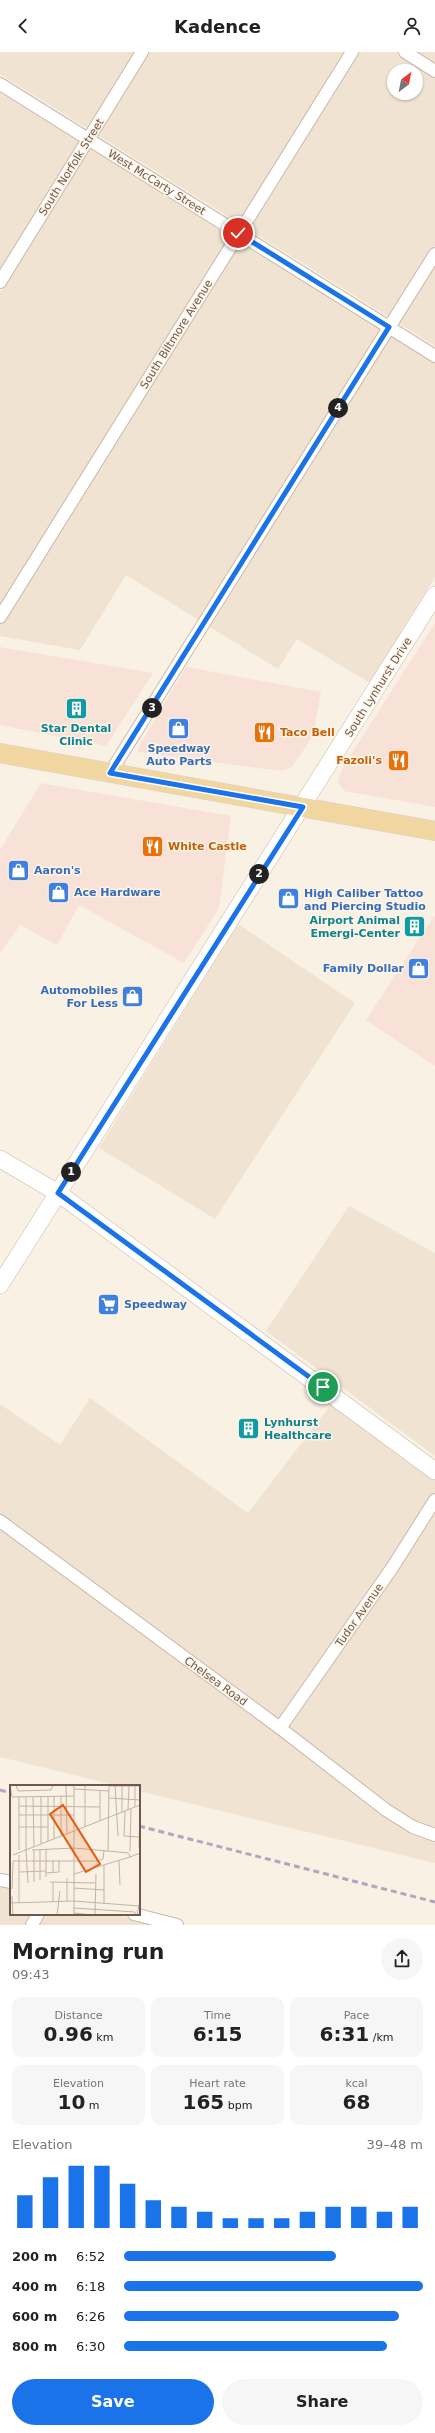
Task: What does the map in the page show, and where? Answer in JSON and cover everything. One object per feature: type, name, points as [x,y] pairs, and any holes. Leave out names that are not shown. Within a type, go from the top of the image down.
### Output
[{"type":"main road","name":"South Lynhurst Drive","points":[[0,1285],[303,807],[435,595]]},
{"type":"main road","points":[[0,753],[435,831]]},
{"type":"main road","points":[[0,1159],[58,1193],[435,1471]]},
{"type":"street","name":"South Norfolk Street","points":[[0,282],[142,52]]},
{"type":"street","name":"South Biltmore Avenue","points":[[0,617],[352,52]]},
{"type":"street","points":[[405,52],[435,71]]},
{"type":"street","name":"West McCarty Street","points":[[0,84],[435,356]]},
{"type":"street","points":[[110,773],[435,254]]},
{"type":"street","name":"Tudor Avenue","points":[[280,1728],[392,1568],[435,1500]]},
{"type":"street","name":"Chelsea Road","points":[[0,1521],[280,1728],[402,1821],[418,1830],[435,1835]]},
{"type":"street","points":[[0,1880],[10,1882]]},
{"type":"street","points":[[32,1925],[37,1915]]},
{"type":"street","points":[[138,1915],[177,1925]]},
{"type":"shaded area","points":[[0,52],[435,52],[435,346],[0,74]]},
{"type":"shaded area","points":[[0,93],[80,142],[0,269]]},
{"type":"shaded area","points":[[90,147],[435,363],[435,577],[370,683],[297,639],[278,669],[126,575],[80,650],[0,636],[0,292]]},
{"type":"shaded area","points":[[435,623],[435,807],[344,791],[338,782],[343,767]]},
{"type":"shaded area","points":[[0,647],[153,673],[106,746],[0,725]]},
{"type":"shaded area","points":[[186,667],[321,692],[313,736],[292,767],[281,771],[138,752],[138,748]]},
{"type":"shaded area","points":[[41,783],[231,816],[219,908],[184,963],[79,905],[57,945],[20,925],[0,953],[0,850]]},
{"type":"shaded area","points":[[435,915],[435,1066],[366,1020]]},
{"type":"shaded area","points":[[238,924],[355,1003],[215,1219],[99,1148]]},
{"type":"shaded area","points":[[349,1206],[435,1253],[435,1456],[266,1331]]},
{"type":"shaded area","points":[[90,1398],[248,1513],[333,1402],[435,1477],[435,1863],[140,1791],[140,1785],[115,1785],[0,1757],[0,1404],[60,1445]]},
{"type":"shaded area","points":[[0,1885],[10,1888],[10,1915],[117,1915],[156,1925],[0,1925]]},
{"type":"railway","points":[[0,1790],[10,1793]]},
{"type":"railway","points":[[140,1826],[435,1902]]},
{"type":"place","name":"Star Dental Clinic","points":[[76,708]]},
{"type":"place","name":"Speedway Auto Parts","points":[[179,728]]},
{"type":"place","name":"Taco Bell","points":[[264,732]]},
{"type":"place","name":"Fazoli's","points":[[398,760]]},
{"type":"place","name":"White Castle","points":[[152,846]]},
{"type":"place","name":"Aaron's","points":[[19,870]]},
{"type":"place","name":"Ace Hardware","points":[[58,892]]},
{"type":"place","name":"High Caliber Tattoo and Piercing Studio","points":[[289,899]]},
{"type":"place","name":"Airport Animal Emergi-Center","points":[[415,926]]},
{"type":"place","name":"Family Dollar","points":[[419,968]]},
{"type":"place","name":"Automobiles For Less","points":[[133,996]]},
{"type":"place","name":"Speedway","points":[[109,1304]]},
{"type":"place","name":"Lynhurst Healthcare","points":[[249,1428]]},
{"type":"route","points":[[238,233],[389,327],[110,773],[303,807],[58,1193],[323,1387]]}]
